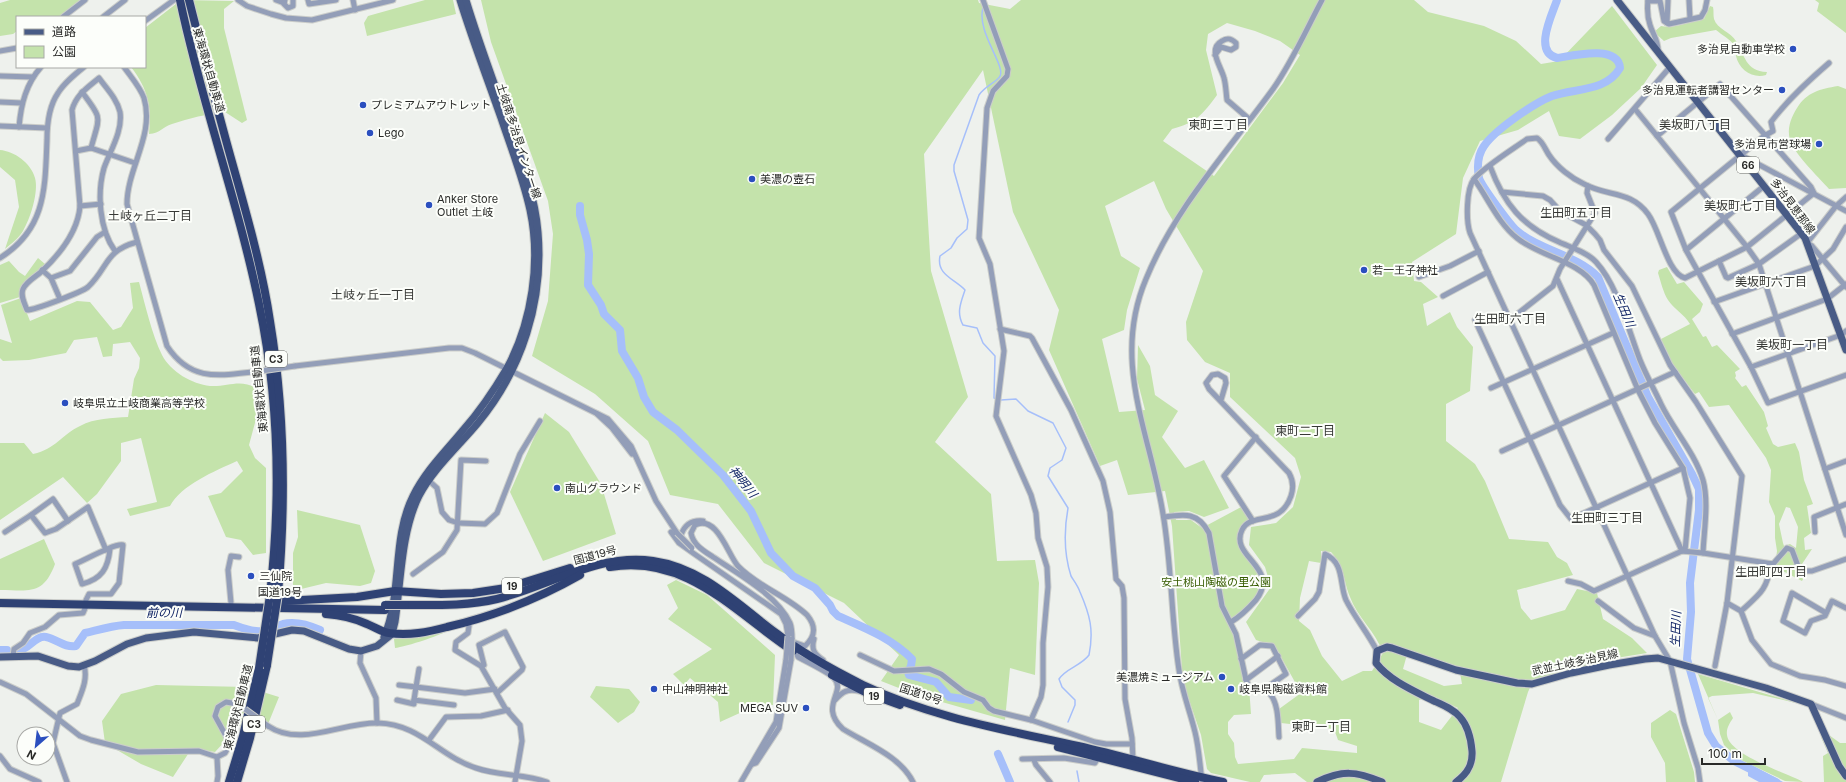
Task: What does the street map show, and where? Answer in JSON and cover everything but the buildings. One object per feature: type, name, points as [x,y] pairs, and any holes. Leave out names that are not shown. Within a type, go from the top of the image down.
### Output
[{"type":"highway","name":"東海環状自動車道","points":[[180,0],[188,35],[219,130],[256,253],[270,319],[279,382],[284,474],[282,544],[259,668],[243,736],[229,782]]},
{"type":"highway","name":"東海環状自動車道","points":[[189,0],[219,130]]},
{"type":"highway","name":"19","points":[[273,597],[284,600],[357,597],[397,591],[441,594],[473,593],[506,588],[608,558],[626,559]]},
{"type":"highway","name":"国道19号","points":[[405,608],[468,604],[496,599],[591,566],[626,559],[653,560],[691,572],[721,590],[802,651],[826,666],[864,685],[915,705],[970,721],[1199,780],[1223,782]]},
{"type":"highway","name":"国道19号","points":[[0,600],[246,608],[468,609],[495,604],[593,570],[620,565],[651,567],[675,573],[711,590],[774,639],[791,658],[867,693],[916,711],[1098,757],[1132,763]]},
{"type":"highway","name":"19","points":[[246,608],[254,611],[336,615],[366,623],[389,634],[418,633],[468,622],[519,605],[580,575]]},
{"type":"highway","name":"東海環状自動車道","points":[[237,782],[250,738],[267,665],[273,597]]},
{"type":"highway","name":"国道19号","points":[[0,604],[231,603],[273,597],[385,608]]},
{"type":"main road","name":"土岐南多治見インター線","points":[[460,0],[522,178],[532,222],[534,269],[530,300],[519,341],[509,370]]},
{"type":"main road","name":"土岐南多治見インター線","points":[[397,591],[405,517],[412,497],[426,478],[488,411],[531,323],[537,294],[539,260],[538,231],[529,184],[466,0]]},
{"type":"main road","name":"多治見恵那線","points":[[1617,0],[1802,233],[1827,299],[1843,333],[1846,350]]},
{"type":"main road","points":[[0,657],[38,656],[68,666],[84,665],[128,644],[146,638],[194,632],[216,632],[250,638],[292,630],[304,631],[349,649],[361,651],[374,648],[389,634],[397,591]]},
{"type":"main road","name":"武並土岐多治見線","points":[[1377,651],[1387,647],[1392,648],[1456,670],[1517,683],[1532,684],[1571,673],[1645,658],[1658,658],[1766,688],[1811,704]]},
{"type":"main road","points":[[1377,651],[1376,663],[1382,671],[1401,684],[1452,710],[1465,724],[1470,734],[1472,757],[1467,772],[1456,782]]},
{"type":"main road","points":[[1811,704],[1839,766],[1846,776]]},
{"type":"main road","points":[[1317,782],[1337,773],[1344,772],[1366,776],[1382,782]]},
{"type":"street","points":[[64,16],[85,0]]},
{"type":"street","points":[[104,16],[125,0]]},
{"type":"street","points":[[146,20],[174,0]]},
{"type":"street","points":[[238,0],[247,6],[286,18],[312,20],[393,0]]},
{"type":"street","points":[[276,0],[284,1],[288,8],[286,18]]},
{"type":"street","points":[[288,8],[293,6],[293,0]]},
{"type":"street","points":[[308,0],[309,4],[336,0]]},
{"type":"street","points":[[353,0],[354,10]]},
{"type":"street","points":[[983,0],[1008,69],[1007,76],[993,91],[987,108],[979,238],[990,264],[1004,350],[996,416],[1031,494],[1036,513],[1038,538],[1047,567],[1048,587],[1043,643],[1043,685],[1041,697],[1031,720]]},
{"type":"street","points":[[1199,780],[1196,732],[1185,700],[1178,670],[1164,517],[1133,379],[1131,338],[1135,315],[1146,279],[1179,216],[1273,88],[1322,0]]},
{"type":"street","points":[[1658,52],[1659,43],[1650,27],[1647,13],[1648,0],[1660,1],[1664,22],[1667,23],[1675,23],[1690,18],[1700,17],[1705,10],[1707,0]]},
{"type":"street","points":[[1667,23],[1668,0]]},
{"type":"street","points":[[1689,0],[1690,18]]},
{"type":"street","points":[[1216,55],[1221,47],[1231,50],[1236,47],[1236,43],[1232,39],[1226,39],[1220,42],[1215,48],[1216,55],[1224,77],[1227,100],[1249,119]]},
{"type":"street","points":[[0,50],[16,48]]},
{"type":"street","points":[[1829,62],[1792,96],[1770,122],[1773,131],[1764,136],[1740,155],[1671,212],[1686,250],[1751,367],[1768,403],[1846,375]]},
{"type":"street","points":[[1608,139],[1670,67]]},
{"type":"street","points":[[19,127],[22,103],[33,77],[40,68]]},
{"type":"street","points":[[0,258],[13,250],[24,238],[40,210],[44,189],[47,128],[52,104],[58,93],[68,81],[83,68]]},
{"type":"street","points":[[125,68],[140,88],[146,108],[147,121],[144,138],[129,185],[127,204],[163,338],[176,358],[188,368],[204,374],[220,375],[449,348],[462,348],[475,353],[597,414],[600,414],[614,425],[631,446],[656,501],[679,534],[692,548],[781,609]]},
{"type":"street","points":[[0,76],[33,77]]},
{"type":"street","points":[[115,251],[106,232],[101,204],[102,182],[120,123],[120,113],[116,101],[100,78],[82,92],[75,100],[72,110],[80,206],[78,220],[70,236],[42,270],[22,290],[22,295],[27,310],[60,299],[88,287],[115,251],[123,246],[137,242]]},
{"type":"street","points":[[1657,136],[1697,101],[1720,84],[1764,136],[1811,187],[1814,194]]},
{"type":"street","points":[[82,92],[98,113],[99,121],[91,148]]},
{"type":"street","points":[[0,102],[22,103]]},
{"type":"street","points":[[1635,109],[1724,218],[1759,264],[1778,318],[1846,535]]},
{"type":"street","points":[[0,126],[47,128]]},
{"type":"street","points":[[1700,782],[1698,768],[1684,723],[1670,661],[1655,636],[1467,224],[1469,197],[1474,179],[1527,139],[1537,138],[1553,161],[1564,172],[1588,186],[1620,195],[1640,203],[1654,223],[1667,260],[1681,277],[1685,278],[1747,247],[1814,194]]},
{"type":"street","points":[[76,151],[91,148],[135,163]]},
{"type":"street","points":[[1740,155],[1846,211]]},
{"type":"street","points":[[1490,166],[1502,192],[1515,213],[1526,224],[1542,235],[1572,248],[1594,260],[1609,279],[1641,362],[1662,405],[1699,470],[1703,482],[1705,499],[1703,553]]},
{"type":"street","points":[[1474,179],[1496,214],[1516,238],[1583,272],[1591,280],[1638,390],[1655,423],[1683,468],[1690,498],[1684,551]]},
{"type":"street","points":[[1510,319],[1553,286],[1563,263],[1595,213],[1587,193],[1588,186]]},
{"type":"street","points":[[1686,250],[1764,186]]},
{"type":"street","points":[[1502,192],[1543,196],[1550,200],[1560,211],[1586,225],[1600,240],[1604,250],[1632,286],[1675,372],[1696,402],[1742,476],[1727,603],[1714,666]]},
{"type":"street","points":[[1732,334],[1827,299],[1846,286],[1812,246],[1807,243],[1836,206],[1846,198]]},
{"type":"street","points":[[80,206],[101,204]]},
{"type":"street","points":[[1714,302],[1815,266],[1824,260],[1838,243],[1846,227]]},
{"type":"street","points":[[51,278],[70,271],[97,237],[106,232]]},
{"type":"street","points":[[1719,261],[1726,277],[1728,278],[1759,264],[1802,233]]},
{"type":"street","points":[[1419,277],[1450,266],[1479,251]]},
{"type":"street","points":[[42,270],[51,278],[60,299]]},
{"type":"street","points":[[1443,296],[1488,272]]},
{"type":"street","points":[[1557,279],[1650,482],[1684,551]]},
{"type":"street","points":[[1475,320],[1560,505],[1571,519],[1683,468]]},
{"type":"street","points":[[1000,330],[1030,336],[1032,338],[1071,410],[1103,481],[1111,520],[1116,579],[1122,586],[1124,598],[1125,699],[1132,744],[1132,763]]},
{"type":"street","points":[[1491,388],[1613,333]]},
{"type":"street","points":[[1751,367],[1843,333]]},
{"type":"street","points":[[1502,451],[1675,372]]},
{"type":"street","points":[[1221,400],[1226,383],[1225,378],[1218,374],[1212,375],[1206,383],[1221,400],[1289,473],[1293,479],[1293,488],[1283,511],[1276,516],[1253,521],[1242,529],[1240,544],[1260,571],[1263,586],[1259,595],[1246,611],[1231,622]]},
{"type":"street","points":[[597,414],[612,428],[631,452],[659,513],[679,543],[781,614],[790,637]]},
{"type":"street","points":[[426,478],[438,488],[442,512],[449,520],[458,523],[485,524],[497,513],[520,454],[540,421]]},
{"type":"street","points":[[1253,521],[1224,476],[1256,437]]},
{"type":"street","points":[[413,574],[443,552],[457,530],[462,460],[486,461]]},
{"type":"street","points":[[1825,469],[1846,461]]},
{"type":"street","points":[[6,532],[53,499],[68,521]]},
{"type":"street","points":[[1815,532],[1814,517],[1846,504]]},
{"type":"street","points":[[13,656],[14,649],[23,643],[30,633],[45,627],[63,613],[83,613],[89,594],[110,594],[117,588],[123,547],[119,545],[108,549],[75,564],[82,584],[100,577],[106,567],[108,549],[88,507],[56,529],[45,532],[31,515]]},
{"type":"street","points":[[1164,517],[1189,515],[1200,520],[1209,533],[1222,606],[1236,634],[1246,680],[1249,686],[1263,690],[1270,694],[1276,711],[1279,737]]},
{"type":"street","points":[[679,534],[684,527],[696,520],[705,521],[715,526],[722,534],[735,558],[742,566],[813,618],[817,631],[812,647],[818,656],[859,678],[864,685]]},
{"type":"street","points":[[736,602],[742,604],[797,644],[805,646],[814,634],[813,623],[803,612],[746,573],[735,562],[718,533],[708,526],[698,523],[692,528],[690,533],[692,540],[703,550],[759,589],[781,609],[791,625],[790,637],[791,658],[779,728],[756,763],[753,764],[741,782]]},
{"type":"street","points":[[1568,580],[1594,591],[1684,551],[1771,564],[1777,562],[1787,548],[1792,550],[1798,566],[1803,571],[1812,571],[1846,560]]},
{"type":"street","points":[[1298,616],[1315,599],[1319,592],[1325,554],[1334,560],[1338,565],[1346,599],[1377,651]]},
{"type":"street","points":[[231,603],[228,570],[231,556],[239,557]]},
{"type":"street","points":[[1741,611],[1762,591],[1768,580],[1771,564]]},
{"type":"street","points":[[1826,613],[1792,593],[1783,621],[1805,633],[1811,621],[1824,616],[1826,613],[1832,601],[1846,608]]},
{"type":"street","points":[[1598,601],[1634,628],[1655,636]]},
{"type":"street","points":[[1727,603],[1741,611],[1752,640],[1771,664],[1800,676],[1825,680],[1846,686]]},
{"type":"street","points":[[468,622],[468,633],[456,642],[455,650],[478,664],[508,710],[517,719],[522,732],[516,779]]},
{"type":"street","points":[[399,685],[465,693],[496,691],[522,670],[523,667],[505,632],[479,645],[484,665]]},
{"type":"street","points":[[1241,659],[1260,645],[1272,646],[1286,674],[1263,690]]},
{"type":"street","points":[[361,651],[360,663],[376,698],[377,723]]},
{"type":"street","points":[[860,655],[894,670],[929,669],[941,674],[964,692],[983,700],[989,708],[994,711],[1031,720],[1095,742],[1106,744],[1132,744]]},
{"type":"street","points":[[1246,680],[1278,656]]},
{"type":"street","points":[[791,658],[798,657],[834,678],[838,688],[831,707],[832,715],[836,723],[843,729],[899,763],[909,774],[913,782]]},
{"type":"street","points":[[66,782],[53,745],[60,713],[77,704],[86,673],[84,665]]},
{"type":"street","points":[[397,700],[414,704],[419,669]]},
{"type":"street","points":[[0,682],[26,694],[80,736],[134,752],[203,752],[217,757],[225,753],[229,746],[226,736],[216,716],[218,707],[226,702],[237,704],[268,726],[290,735],[301,735],[377,723],[404,727],[429,740],[463,763],[516,779],[537,778],[548,782]]},
{"type":"street","points":[[834,701],[841,692],[848,690],[867,693]]},
{"type":"street","points":[[414,700],[454,705]]},
{"type":"street","points":[[1811,704],[1846,718]]},
{"type":"street","points":[[429,740],[446,717],[481,716],[508,710]]},
{"type":"street","points":[[0,756],[10,769],[39,782]]},
{"type":"street","points":[[217,757],[217,782]]},
{"type":"street","points":[[1022,759],[1034,760],[1048,758],[1082,760],[1095,763],[1098,757]]},
{"type":"street","points":[[1034,760],[1036,765],[1050,782]]},
{"type":"green space","points":[[10,0],[82,0],[60,16],[16,16],[16,32],[13,34],[0,36],[0,3]]},
{"type":"green space","points":[[181,0],[234,1],[224,9],[224,28],[247,120],[242,123],[225,112],[218,113],[198,116],[178,122],[149,134],[150,115],[148,99],[137,75],[132,68],[146,68],[146,27]]},
{"type":"green space","points":[[425,0],[453,0],[456,14],[367,36],[364,23],[368,16]]},
{"type":"green space","name":"安土桃山陶磁の里公園","points":[[481,0],[978,0],[979,3],[1010,9],[1021,0],[1414,0],[1428,12],[1484,26],[1516,41],[1541,64],[1559,61],[1612,6],[1657,65],[1641,88],[1612,115],[1580,139],[1559,136],[1549,111],[1518,130],[1480,141],[1463,178],[1456,234],[1412,262],[1414,281],[1421,282],[1438,297],[1423,304],[1427,326],[1450,312],[1457,327],[1473,347],[1470,391],[1446,404],[1446,441],[1475,464],[1485,481],[1509,539],[1548,542],[1557,557],[1567,563],[1573,575],[1517,590],[1521,608],[1531,620],[1565,610],[1577,589],[1597,593],[1603,619],[1632,638],[1647,653],[1616,658],[1534,679],[1528,692],[1501,782],[1307,782],[1295,773],[1264,775],[1260,782],[1250,782],[1211,773],[1207,769],[1201,735],[1187,694],[1182,670],[1172,526],[1165,491],[1128,495],[1117,460],[1100,466],[1049,350],[1059,310],[1013,212],[983,70],[924,154],[931,271],[968,397],[935,442],[991,494],[997,561],[1035,560],[1039,583],[1035,675],[1010,668],[1005,720],[914,694],[881,681],[899,655],[844,603],[764,563],[718,504],[670,495],[648,441],[595,394],[532,356],[548,301],[553,234],[548,201],[491,42]],"holes":[[[1227,23],[1255,31],[1280,41],[1300,55],[1283,83],[1214,176],[1163,141],[1172,129],[1193,121],[1203,113],[1217,95],[1206,50],[1208,34]],[[1154,181],[1166,209],[1203,271],[1186,322],[1187,340],[1205,362],[1230,373],[1230,397],[1295,458],[1301,477],[1293,507],[1276,523],[1251,527],[1249,545],[1265,567],[1271,587],[1246,622],[1256,640],[1275,646],[1301,693],[1279,709],[1281,723],[1334,729],[1338,740],[1357,746],[1357,753],[1302,748],[1294,759],[1238,764],[1235,757],[1234,743],[1228,734],[1228,722],[1234,715],[1251,714],[1249,686],[1231,622],[1259,595],[1263,580],[1240,544],[1245,525],[1253,521],[1243,506],[1202,528],[1191,520],[1176,520],[1174,512],[1189,511],[1204,517],[1229,508],[1204,460],[1185,468],[1162,437],[1178,411],[1155,395],[1150,366],[1138,345],[1137,379],[1145,410],[1119,412],[1102,339],[1124,330],[1127,310],[1140,268],[1121,256],[1105,206]],[[1321,551],[1331,552],[1336,557],[1353,604],[1376,638],[1383,653],[1372,671],[1363,671],[1342,681],[1322,656],[1310,630],[1299,621],[1300,598],[1309,561],[1321,563]],[[1408,651],[1459,667],[1462,684],[1444,686],[1403,669]],[[1431,695],[1458,708],[1441,730],[1419,722],[1419,700]]]},
{"type":"green space","points":[[1815,0],[1846,0],[1846,33],[1817,11],[1819,3]]},
{"type":"green space","points":[[1710,6],[1713,7],[1714,18],[1718,25],[1734,38],[1750,65],[1754,69],[1767,72],[1766,75],[1756,76],[1743,69],[1738,61],[1735,46],[1716,30],[1671,38],[1664,41],[1654,32],[1661,26],[1677,26],[1704,19]]},
{"type":"green space","name":"多治見市営球場","points":[[1838,86],[1846,89],[1846,188],[1829,189],[1799,156],[1791,141],[1789,128],[1795,111],[1805,98],[1814,92],[1825,88]]},
{"type":"green space","points":[[0,150],[16,155],[26,163],[33,173],[36,184],[35,198],[26,226],[15,241],[5,249],[19,207],[15,180],[0,167]]},
{"type":"green space","points":[[38,258],[45,264],[20,291],[20,297],[0,303],[0,265],[9,261],[25,276]]},
{"type":"green space","points":[[1667,267],[1677,284],[1684,282],[1703,304],[1700,312],[1692,319],[1703,337],[1706,336],[1712,347],[1717,345],[1740,369],[1735,372],[1735,378],[1742,387],[1746,385],[1764,412],[1768,426],[1766,428],[1773,444],[1778,447],[1795,443],[1799,452],[1804,480],[1813,504],[1807,506],[1811,533],[1804,538],[1805,550],[1812,549],[1800,567],[1808,570],[1802,581],[1775,567],[1777,551],[1775,538],[1775,516],[1769,502],[1771,470],[1766,458],[1729,405],[1709,407],[1699,392],[1695,394],[1673,365],[1661,339],[1690,324],[1668,300],[1663,290],[1658,273],[1659,270]],"holes":[[[1786,507],[1790,508],[1798,527],[1796,548],[1790,544],[1784,546],[1779,524]]]},
{"type":"green space","points":[[139,282],[155,338],[162,355],[176,372],[189,380],[203,385],[217,386],[240,383],[258,389],[260,404],[249,445],[255,458],[266,468],[266,553],[253,555],[241,540],[226,537],[208,496],[221,493],[243,471],[237,461],[199,479],[190,485],[175,498],[170,506],[130,516],[127,509],[157,502],[141,438],[121,443],[121,461],[97,494],[87,503],[63,477],[0,520],[0,443],[24,443],[33,454],[47,449],[68,433],[86,423],[104,419],[128,417],[134,379],[139,368],[140,358],[130,342],[113,344],[112,356],[103,357],[97,337],[74,340],[66,353],[29,360],[3,361],[0,358],[0,339],[12,343],[1,305],[21,298],[30,321],[77,301],[90,302],[113,330],[121,327],[133,308],[130,283]]},
{"type":"green space","name":"南山グラウンド","points":[[545,413],[569,432],[601,484],[616,534],[543,561],[510,492]]},
{"type":"green space","points":[[297,510],[360,525],[375,571],[371,583],[360,586],[326,583],[293,591],[293,553],[298,537]]},
{"type":"green space","points":[[44,539],[55,564],[45,582],[34,589],[0,590],[0,559]]},
{"type":"green space","points":[[676,580],[707,595],[775,655],[773,705],[753,707],[720,722],[718,702],[690,678],[684,685],[673,674],[712,649],[668,619],[678,608],[667,585]]},
{"type":"green space","points":[[452,628],[442,634],[425,640],[395,648],[394,639],[419,637]]},
{"type":"green space","points":[[1698,674],[1800,704],[1753,693],[1712,696],[1708,698]]},
{"type":"green space","points":[[156,685],[247,687],[279,697],[266,729],[239,726],[215,752],[192,748],[173,777],[141,764],[105,743],[102,721],[121,694]]},
{"type":"green space","points":[[596,686],[629,689],[640,702],[634,712],[618,723],[590,697]]},
{"type":"green space","points":[[1670,710],[1676,714],[1694,772],[1695,782],[1666,782],[1665,763],[1651,737],[1651,723]]},
{"type":"green space","points":[[1730,712],[1733,718],[1728,728],[1727,735],[1730,742],[1737,750],[1760,763],[1803,782],[1785,781],[1739,759],[1724,745],[1720,734],[1718,720]]},
{"type":"green space","points":[[1829,735],[1840,743],[1846,743],[1846,782],[1824,782],[1823,756],[1828,753],[1821,737]]},
{"type":"water","points":[[1748,763],[1783,782],[1759,782],[1748,776]]},
{"type":"waterway","name":"生田川","points":[[1557,0],[1546,32],[1546,49],[1550,54],[1557,58],[1593,53],[1603,54],[1611,56],[1617,61],[1620,68],[1614,76],[1598,85],[1561,93],[1544,100],[1515,118],[1497,132],[1484,146],[1480,154],[1478,162],[1479,178],[1496,205],[1516,230],[1536,243],[1579,263],[1598,277],[1648,397],[1699,489],[1699,510],[1690,583],[1691,612],[1687,659],[1708,733],[1716,746],[1734,761],[1776,782]]},
{"type":"waterway","points":[[983,8],[982,17],[984,27],[1001,71],[1000,76],[979,95],[954,165],[954,171],[968,220],[967,229],[957,238],[951,248],[940,256],[940,262],[941,268],[947,276],[965,290],[960,312],[963,325],[977,328],[983,343],[995,356],[994,398],[1001,400],[1016,399],[1028,411],[1053,423],[1066,448],[1062,460],[1050,468],[1048,476],[1068,508],[1065,533],[1067,559],[1071,576],[1078,588],[1089,615],[1091,630],[1089,655],[1086,659],[1066,672],[1059,679],[1062,687],[1075,700],[1075,705],[1068,722]]},
{"type":"waterway","name":"神明川","points":[[580,206],[580,215],[589,254],[588,285],[601,305],[604,314],[620,330],[622,351],[638,378],[644,397],[653,412],[677,430],[723,475],[751,511],[771,553],[793,576],[815,588],[838,616],[877,634],[904,652],[912,659],[908,672],[909,675],[936,682],[949,697],[971,700]]},
{"type":"waterway","name":"前の川","points":[[19,650],[26,648],[35,640],[42,637],[50,638],[64,645],[76,646],[85,633],[124,625],[234,625],[247,630],[261,631],[283,624],[297,623],[320,630]]},
{"type":"waterway","name":"前の川","points":[[0,650],[7,650]]},
{"type":"waterway","name":"神明川","points":[[998,754],[1010,782]]},
{"type":"waterway","points":[[1077,771],[1079,782]]},
{"type":"place","name":"多治見自動車学校","points":[[1793,49]]},
{"type":"place","name":"多治見運転者講習センター","points":[[1782,90]]},
{"type":"place","name":"プレミアムアウトレット","points":[[363,105]]},
{"type":"place","name":"Lego","points":[[370,133]]},
{"type":"place","name":"多治見市営球場","points":[[1819,144]]},
{"type":"place","name":"美濃の壺石","points":[[752,179]]},
{"type":"place","name":"Anker Store Outlet 土岐","points":[[429,205]]},
{"type":"place","name":"若一王子神社","points":[[1364,270]]},
{"type":"place","name":"岐阜県立土岐商業高等学校","points":[[65,403]]},
{"type":"place","name":"南山グラウンド","points":[[557,488]]},
{"type":"place","name":"三仙院","points":[[251,576]]},
{"type":"place","name":"美濃焼ミュージアム","points":[[1222,677]]},
{"type":"place","name":"中山神明神社","points":[[654,689]]},
{"type":"place","name":"岐阜県陶磁資料館","points":[[1231,689]]},
{"type":"place","name":"MEGA SUV","points":[[806,708]]},
{"type":"district","name":"東町三丁目","points":[[1218,125]]},
{"type":"district","name":"美坂町八丁目","points":[[1695,125]]},
{"type":"district","name":"美坂町七丁目","points":[[1740,206]]},
{"type":"district","name":"生田町五丁目","points":[[1576,213]]},
{"type":"district","name":"土岐ヶ丘二丁目","points":[[150,216]]},
{"type":"district","name":"美坂町六丁目","points":[[1771,282]]},
{"type":"district","name":"土岐ヶ丘一丁目","points":[[373,295]]},
{"type":"district","name":"生田町六丁目","points":[[1510,319]]},
{"type":"district","name":"美坂町一丁目","points":[[1792,345]]},
{"type":"district","name":"東町二丁目","points":[[1305,431]]},
{"type":"district","name":"生田町三丁目","points":[[1607,518]]},
{"type":"district","name":"生田町四丁目","points":[[1771,572]]},
{"type":"district","name":"東町一丁目","points":[[1321,727]]}]
